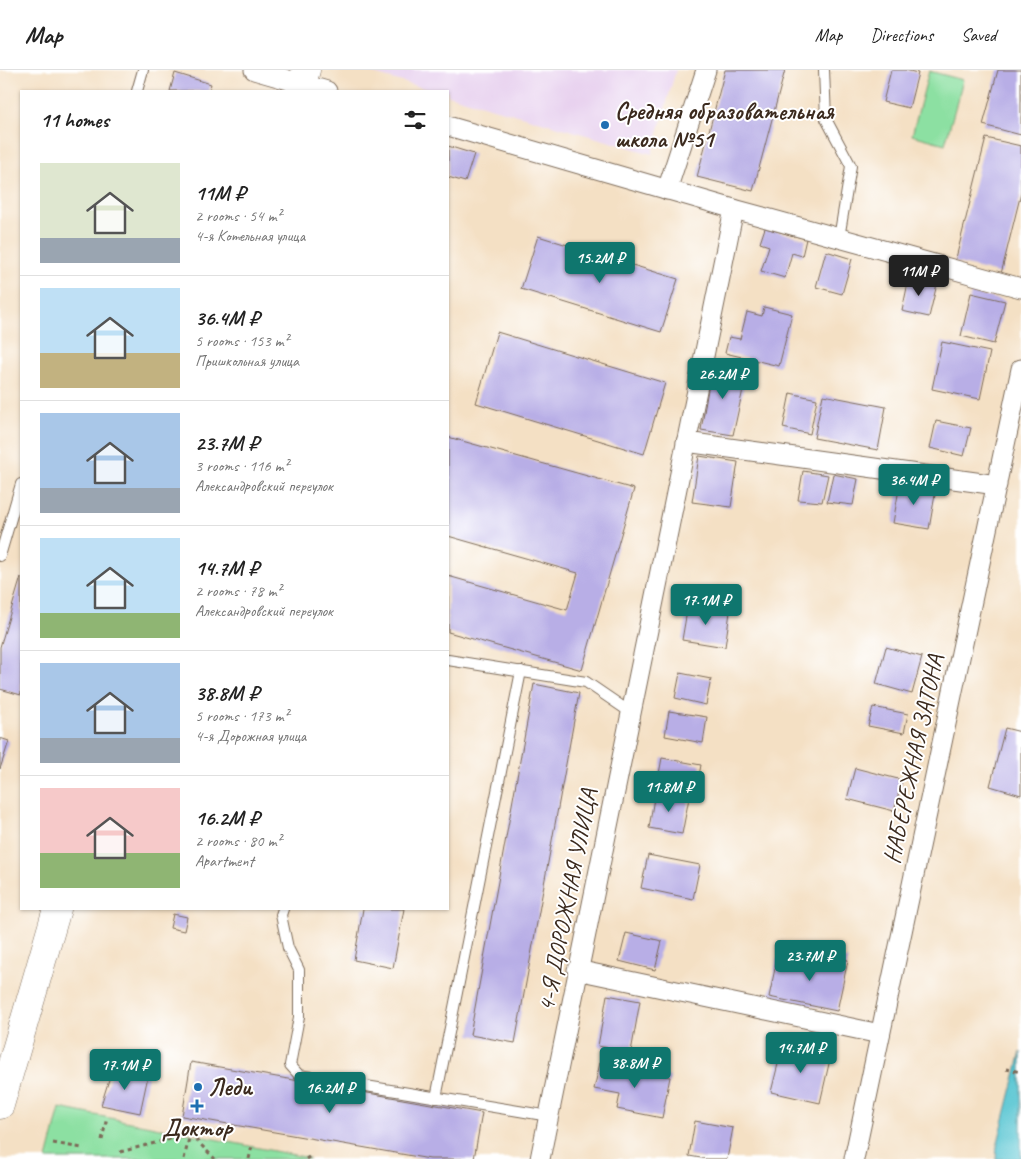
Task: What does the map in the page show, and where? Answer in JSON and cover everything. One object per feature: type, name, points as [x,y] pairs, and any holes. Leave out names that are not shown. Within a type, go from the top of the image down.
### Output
[{"type":"main road","points":[[0,1103],[57,910]]},
{"type":"street","points":[[254,70],[309,84]]},
{"type":"street","points":[[667,190],[706,70]]},
{"type":"street","points":[[449,126],[734,209],[1021,288]]},
{"type":"street","name":"4-Я ДОРОЖНАЯ УЛИЦА","points":[[540,1159],[577,970],[734,209]]},
{"type":"street","name":"НАБЕРЕЖНАЯ ЗАТОНА","points":[[854,1159],[1021,369]]},
{"type":"street","points":[[686,442],[997,485]]},
{"type":"street","points":[[577,970],[880,1034]]},
{"type":"lane","points":[[137,90],[143,70]]},
{"type":"lane","points":[[824,70],[826,119],[851,166],[839,238]]},
{"type":"lane","points":[[0,556],[20,487]]},
{"type":"lane","points":[[449,660],[586,682],[630,712]]},
{"type":"lane","points":[[436,1098],[521,671]]},
{"type":"lane","points":[[284,910],[281,915],[288,948],[299,970],[299,1017],[290,1065],[298,1075],[549,1116]]},
{"type":"path","points":[[1006,1069],[1021,1072]]},
{"type":"path","points":[[102,1140],[107,1117]]},
{"type":"path","points":[[120,1152],[190,1134]]},
{"type":"path","points":[[184,1159],[190,1134]]},
{"type":"path","points":[[190,1134],[215,1159]]},
{"type":"path","points":[[53,1143],[82,1148]]},
{"type":"path","points":[[250,1159],[252,1146]]},
{"type":"shaded area","name":"Средняя образовательная школа №51","points":[[360,70],[676,70],[652,154],[449,95],[449,90],[430,90]]},
{"type":"green space","points":[[929,71],[963,80],[945,144],[912,135]]},
{"type":"green space","points":[[60,1108],[309,1158],[309,1159],[47,1159]]},
{"type":"water","points":[[1021,1052],[1021,1159],[996,1159],[997,1146]]},
{"type":"building","points":[[725,70],[785,70],[753,191],[697,177]]},
{"type":"building","points":[[891,70],[905,70],[918,73],[909,108],[883,102]]},
{"type":"building","points":[[998,70],[1021,70],[1021,135],[983,125]]},
{"type":"building","points":[[175,73],[211,84],[209,90],[170,90]]},
{"type":"building","points":[[986,138],[1021,146],[1021,193],[1001,274],[955,262]]},
{"type":"building","points":[[449,146],[474,154],[465,182],[449,177]]},
{"type":"building","points":[[765,228],[806,239],[802,256],[792,253],[785,278],[761,271],[769,246],[760,243]]},
{"type":"building","points":[[538,236],[678,279],[661,332],[521,289]]},
{"type":"building","points":[[826,251],[852,259],[842,294],[816,287]]},
{"type":"building","points":[[909,278],[937,284],[929,317],[902,311]]},
{"type":"building","points":[[971,293],[1005,301],[994,344],[961,336]]},
{"type":"building","points":[[764,307],[792,314],[779,366],[725,353],[729,337],[740,339],[747,312],[762,316]]},
{"type":"building","points":[[497,332],[665,383],[644,454],[476,403]]},
{"type":"building","points":[[942,342],[990,352],[980,399],[932,389]]},
{"type":"building","points":[[712,366],[747,371],[733,435],[701,430]]},
{"type":"building","points":[[790,393],[817,399],[810,434],[783,428]]},
{"type":"building","points":[[823,395],[886,407],[878,450],[814,438]]},
{"type":"building","points":[[936,421],[971,428],[964,456],[930,448]]},
{"type":"building","points":[[449,437],[634,489],[582,670],[449,632],[449,576],[567,610],[578,573],[449,536]]},
{"type":"building","points":[[699,456],[738,462],[731,507],[692,502]]},
{"type":"building","points":[[803,471],[828,475],[822,502],[798,500]]},
{"type":"building","points":[[833,474],[858,479],[853,505],[827,502]]},
{"type":"building","points":[[900,483],[936,489],[929,529],[893,523]]},
{"type":"building","points":[[20,580],[20,695],[0,689],[0,647]]},
{"type":"building","points":[[688,605],[730,612],[725,647],[682,640]]},
{"type":"building","points":[[886,647],[922,657],[912,694],[876,684]]},
{"type":"building","points":[[680,673],[711,679],[706,705],[675,698]]},
{"type":"building","points":[[534,684],[579,693],[515,1043],[470,1035]]},
{"type":"building","points":[[873,707],[908,714],[904,733],[868,726]]},
{"type":"building","points":[[669,711],[707,717],[703,743],[665,736]]},
{"type":"building","points":[[1005,728],[1021,732],[1021,795],[990,786]]},
{"type":"building","points":[[0,738],[9,741],[0,769]]},
{"type":"building","points":[[662,758],[701,765],[696,791],[657,784]]},
{"type":"building","points":[[855,768],[902,780],[894,811],[847,799]]},
{"type":"building","points":[[655,792],[689,798],[682,834],[649,828]]},
{"type":"building","points":[[648,855],[700,865],[693,899],[641,888]]},
{"type":"building","points":[[363,910],[404,910],[393,968],[354,960]]},
{"type":"building","points":[[173,914],[187,917],[184,931],[170,928]]},
{"type":"building","points":[[626,933],[662,941],[655,970],[619,961]]},
{"type":"building","points":[[818,954],[848,960],[837,1011],[769,997],[777,959],[816,966]]},
{"type":"building","points":[[607,995],[640,1001],[631,1052],[598,1046]]},
{"type":"building","points":[[783,1044],[831,1055],[820,1103],[771,1092]]},
{"type":"building","points":[[191,1062],[482,1113],[474,1159],[430,1159],[182,1116]]},
{"type":"building","points":[[600,1063],[670,1077],[662,1118],[617,1109],[620,1094],[594,1089]]},
{"type":"building","points":[[112,1070],[148,1076],[140,1113],[101,1105]]},
{"type":"building","points":[[695,1121],[733,1128],[727,1159],[707,1159],[689,1156]]},
{"type":"place","name":"Средняя образовательная школа №51","points":[[605,125]]},
{"type":"place","name":"Леди","points":[[198,1087]]},
{"type":"place","name":"Доктор","points":[[197,1106]]}]
